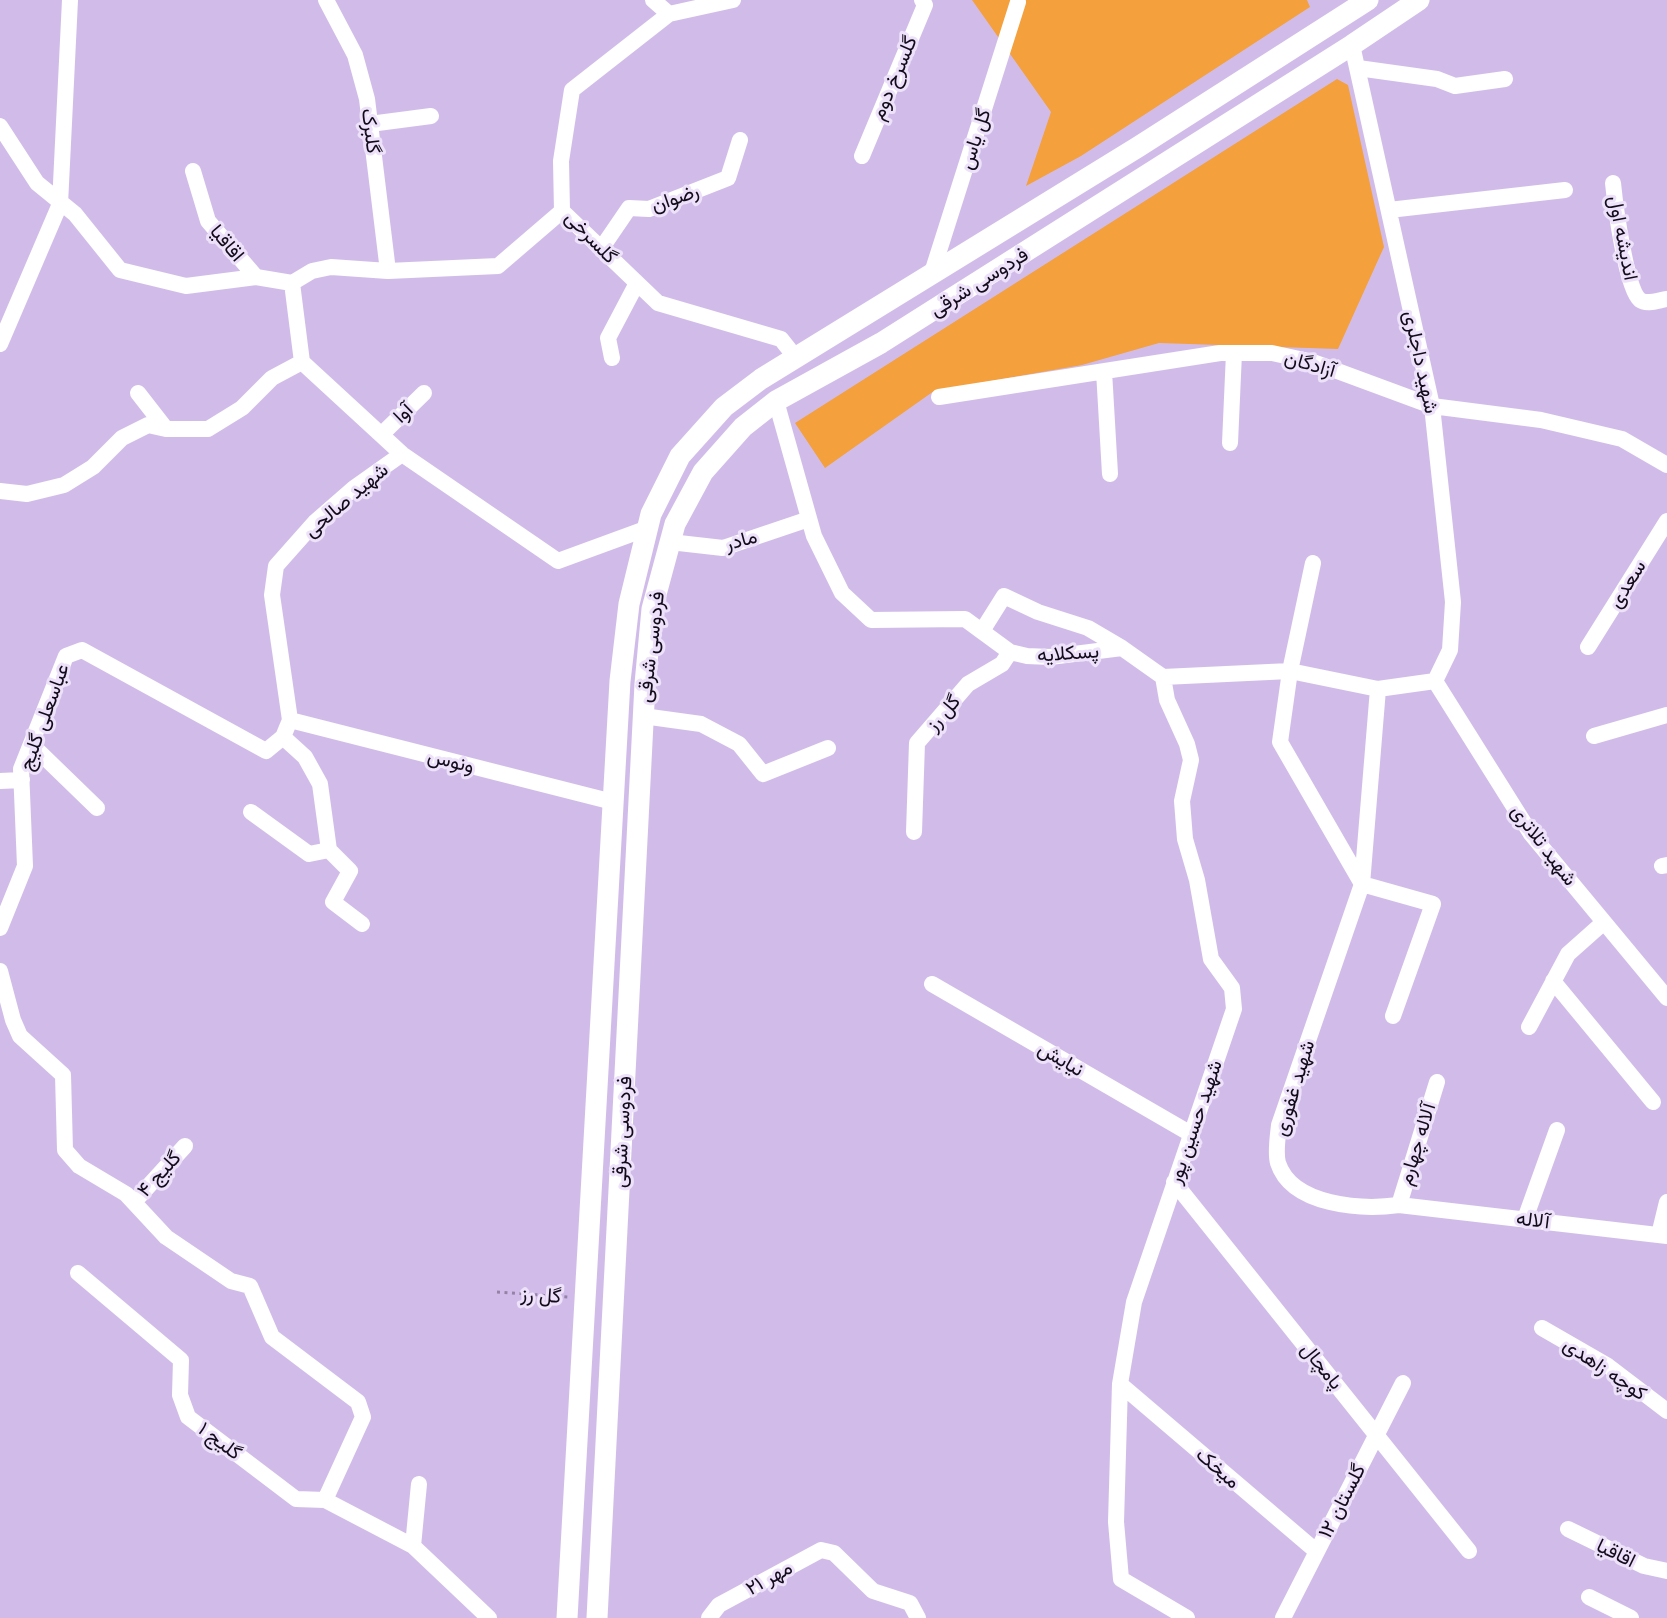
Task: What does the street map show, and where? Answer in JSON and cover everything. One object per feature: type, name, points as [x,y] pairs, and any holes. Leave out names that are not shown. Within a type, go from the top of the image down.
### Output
[{"type":"main road","name":"فردوسی شرقی","points":[[567,1618],[620,681],[629,604],[651,514],[680,456],[724,407],[761,379],[1138,147],[1368,0]]},
{"type":"main road","name":"فردوسی شرقی","points":[[597,1618],[643,716],[652,609],[675,524],[703,472],[743,428],[776,401],[881,343],[1352,45],[1419,0]]},
{"type":"main road","points":[[1138,147],[1152,172]]},
{"type":"street","points":[[0,344],[60,202],[70,0]]},
{"type":"street","name":"گلبرک","points":[[326,0],[355,55],[367,99],[388,271]]},
{"type":"street","points":[[653,0],[669,14],[733,0]]},
{"type":"street","name":"گلسرخ دوم","points":[[862,156],[925,5],[922,0]]},
{"type":"street","name":"گل یاس","points":[[931,276],[1018,2]]},
{"type":"street","name":"گلسرخی","points":[[669,14],[572,90],[561,161],[562,211],[658,303],[781,339],[796,358]]},
{"type":"street","name":"شهید داجلری","points":[[1352,45],[1432,406],[1453,603],[1450,650],[1435,681]]},
{"type":"street","points":[[1358,68],[1437,79],[1455,86],[1505,79]]},
{"type":"street","points":[[370,124],[431,116]]},
{"type":"street","points":[[0,126],[37,183],[75,214],[120,270],[186,286],[256,277],[292,283],[312,271],[331,267],[388,271],[498,266],[562,211]]},
{"type":"street","name":"رضوان","points":[[601,249],[629,208],[649,209],[728,178],[740,140]]},
{"type":"street","name":"اقاقیا","points":[[193,171],[208,220],[256,277]]},
{"type":"street","name":"اندیشه اول","points":[[1613,183],[1617,221],[1633,288],[1639,299],[1646,302],[1667,298]]},
{"type":"street","points":[[1389,210],[1565,190]]},
{"type":"street","points":[[0,491],[27,494],[64,485],[93,467],[122,438],[148,425],[166,429],[208,429],[242,408],[272,378],[302,362],[292,283]]},
{"type":"street","points":[[612,358],[608,338],[637,283]]},
{"type":"street","name":"آزادگان","points":[[939,397],[1220,353],[1272,353],[1313,362],[1432,406],[1541,420],[1622,439],[1667,465]]},
{"type":"street","points":[[1230,443],[1234,353]]},
{"type":"street","name":"شهید صالحی","points":[[302,362],[402,454],[558,561],[648,528]]},
{"type":"street","points":[[1104,371],[1110,474]]},
{"type":"street","points":[[138,393],[166,429]]},
{"type":"street","name":"آوا","points":[[382,434],[424,393]]},
{"type":"street","name":"پسکلایه","points":[[776,401],[814,536],[842,592],[872,620],[965,619],[1010,651],[1027,656],[1050,657],[1122,648],[1163,677]]},
{"type":"street","name":"شهید صالحی","points":[[290,720],[272,595],[276,566],[315,522],[354,488],[402,454]]},
{"type":"street","name":"مادر","points":[[670,542],[723,548],[809,519]]},
{"type":"street","name":"سعدی","points":[[1588,647],[1667,521]]},
{"type":"street","points":[[1313,563],[1290,671],[1280,742],[1362,884],[1433,904],[1393,1016]]},
{"type":"street","points":[[982,631],[1004,596],[1038,612],[1088,628],[1122,648]]},
{"type":"street","name":"عباسعلی گلیج","points":[[0,928],[25,866],[21,769],[66,656],[82,650],[266,751],[283,737]]},
{"type":"street","name":"گل رز","points":[[914,832],[917,742],[968,684],[1002,664],[1010,651]]},
{"type":"street","points":[[1163,677],[1290,671],[1378,689],[1435,681]]},
{"type":"street","name":"شهید حسین پور","points":[[1163,677],[1167,700],[1187,744],[1191,760],[1182,801],[1185,839],[1197,880],[1211,959],[1232,988],[1234,1010],[1134,1302],[1120,1384],[1116,1522],[1120,1579],[1187,1618]]},
{"type":"street","name":"شهید تلاتری","points":[[1435,681],[1531,834],[1667,998]]},
{"type":"street","name":"شهید غفوری","points":[[1378,689],[1362,884],[1279,1125],[1278,1163],[1294,1186],[1320,1201],[1356,1206],[1399,1205]]},
{"type":"street","points":[[1594,736],[1667,715]]},
{"type":"street","points":[[643,716],[701,724],[739,744],[763,774],[828,748]]},
{"type":"street","points":[[290,720],[283,737],[305,757],[320,783],[329,850],[351,871],[333,902],[362,924]]},
{"type":"street","name":"ونوس","points":[[290,720],[613,802]]},
{"type":"street","points":[[31,744],[97,808]]},
{"type":"street","points":[[0,781],[22,780]]},
{"type":"street","points":[[251,812],[309,854],[329,850]]},
{"type":"street","points":[[1528,1027],[1568,954],[1604,922]]},
{"type":"street","points":[[0,971],[13,1020],[21,1036],[63,1075],[65,1150],[79,1166],[126,1194],[166,1237],[231,1281],[250,1286],[272,1337],[358,1402],[363,1418],[325,1500],[413,1546],[489,1618]]},
{"type":"street","points":[[1553,981],[1653,1102]]},
{"type":"street","name":"نیایش","points":[[932,984],[1191,1134]]},
{"type":"street","name":"آلاله چهارم","points":[[1399,1205],[1437,1082]]},
{"type":"street","points":[[1525,1219],[1557,1130]]},
{"type":"street","name":"گلیج ۴","points":[[134,1202],[185,1146]]},
{"type":"street","name":"پامچال","points":[[1174,1182],[1469,1551]]},
{"type":"street","points":[[1663,1236],[1667,1202]]},
{"type":"street","name":"آلاله","points":[[1399,1205],[1663,1236]]},
{"type":"street","name":"گلیج ۱","points":[[78,1273],[181,1360],[180,1395],[188,1417],[296,1499],[325,1500]]},
{"type":"street","name":"کوچه زاهدی","points":[[1542,1328],[1608,1366],[1665,1406]]},
{"type":"street","name":"گلستان ۱۲","points":[[1282,1618],[1402,1383]]},
{"type":"street","name":"میخک","points":[[1120,1384],[1316,1551]]},
{"type":"street","points":[[413,1546],[418,1484]]},
{"type":"street","name":"اقاقیا","points":[[1568,1529],[1644,1566],[1667,1571]]},
{"type":"street","name":"مهر ۲۱","points":[[709,1618],[719,1605],[821,1550],[834,1553],[873,1591],[910,1604],[918,1618]]},
{"type":"street","points":[[1589,1597],[1631,1618]]},
{"type":"path","name":"گل رز","points":[[497,1292],[585,1298]]},
{"type":"shaded area","points":[[972,0],[1307,0],[1310,7],[1081,156],[1026,186],[1051,112]]},
{"type":"shaded area","points":[[1337,79],[1348,85],[1384,247],[1338,349],[1159,343],[1082,365],[934,391],[825,468],[795,423]]}]
